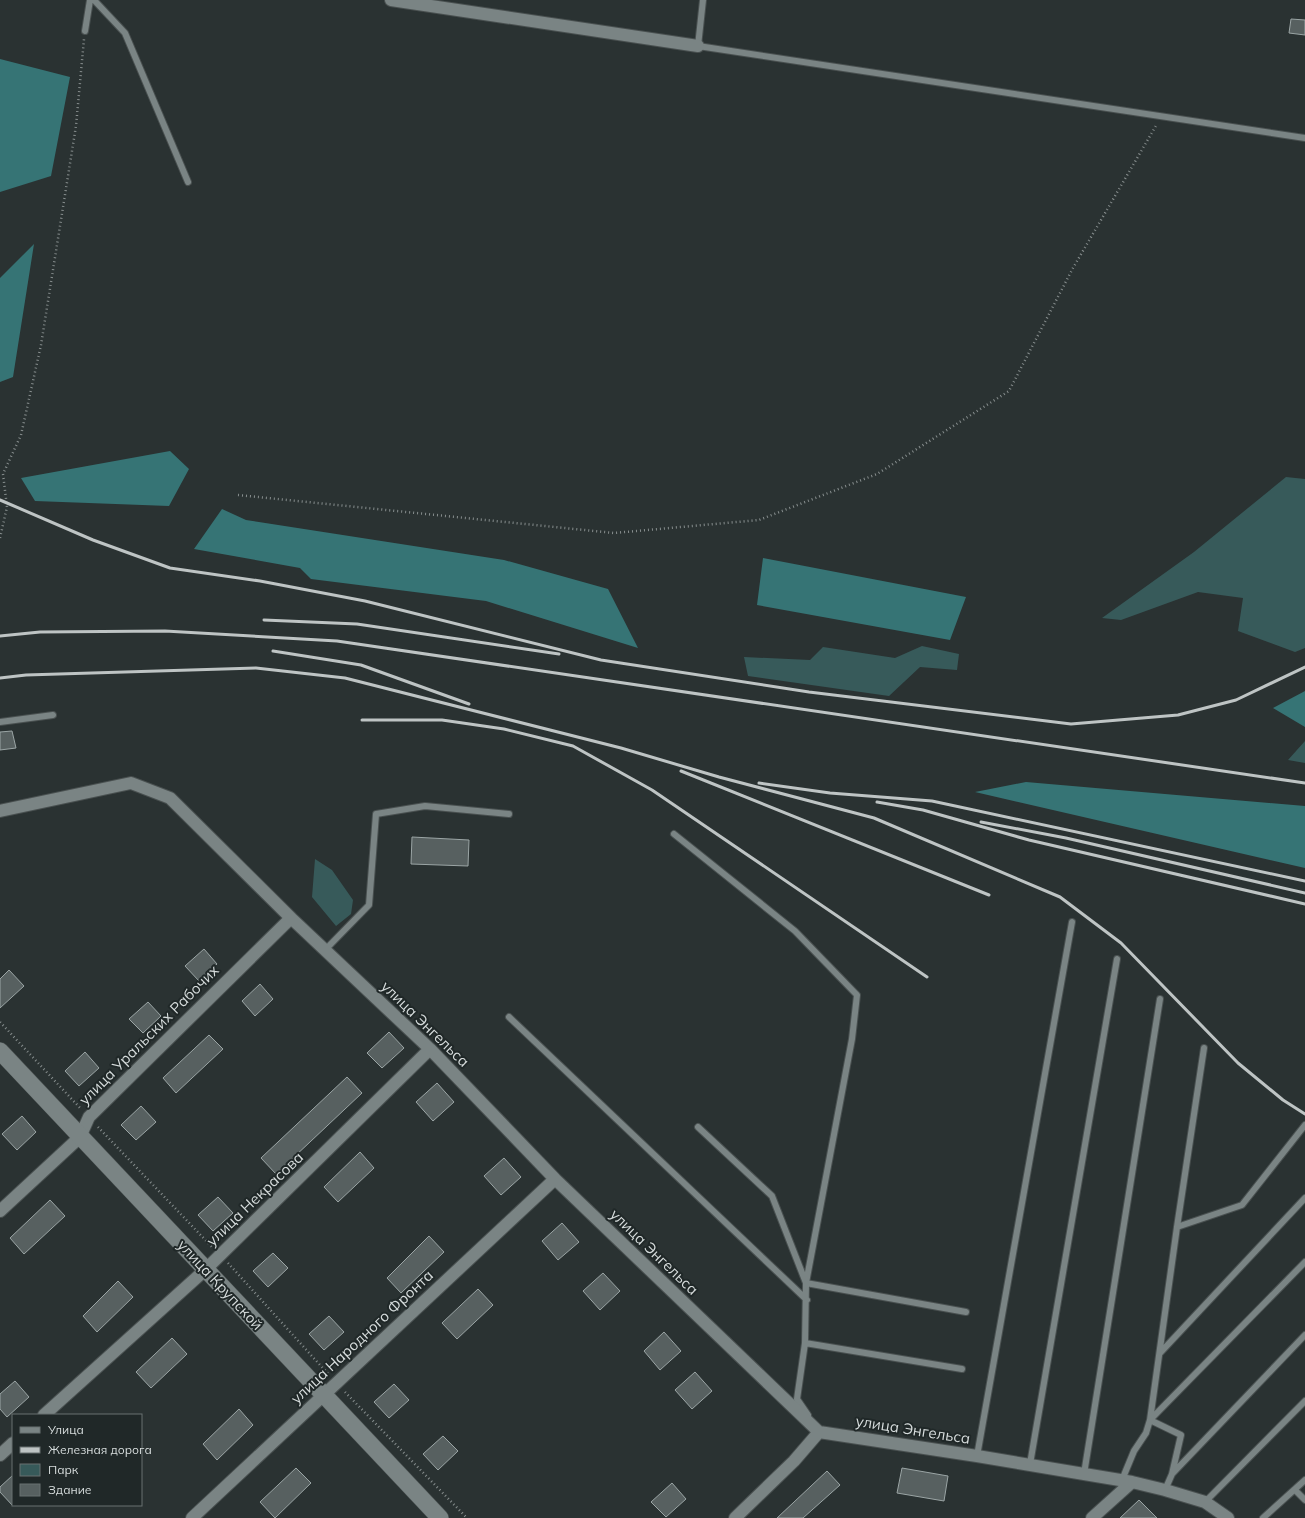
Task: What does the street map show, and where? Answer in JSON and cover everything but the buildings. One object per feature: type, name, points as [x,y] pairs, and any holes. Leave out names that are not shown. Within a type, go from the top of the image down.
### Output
[{"type":"main road","name":"улица Крупской","points":[[0,1051],[440,1518]]},
{"type":"street","points":[[391,0],[698,46]]},
{"type":"street","name":"улица Энгельса","points":[[0,811],[131,783],[170,798],[291,918],[430,1049],[555,1178],[819,1432],[1030,1464],[1127,1481],[1205,1502],[1228,1518]]},
{"type":"street","name":"улица Уральских Рабочих","points":[[0,1211],[80,1137],[89,1116],[291,918]]},
{"type":"street","name":"улица Некрасова","points":[[45,1414],[205,1270],[430,1049]]},
{"type":"street","name":"улица Народного Фронта","points":[[192,1518],[555,1178]]},
{"type":"street","points":[[735,1518],[794,1461],[819,1432]]},
{"type":"street","points":[[0,1455],[12,1444]]},
{"type":"street","points":[[1092,1518],[1127,1481]]},
{"type":"lane","points":[[85,31],[92,0]]},
{"type":"lane","points":[[92,0],[125,33],[188,182]]},
{"type":"lane","points":[[703,0],[698,46],[1305,138]]},
{"type":"lane","points":[[0,722],[53,715]]},
{"type":"lane","points":[[325,950],[369,905],[376,814],[425,806],[509,814]]},
{"type":"lane","points":[[674,834],[795,931],[857,995],[848,1062],[806,1283],[807,1300],[805,1343],[797,1399],[819,1432]]},
{"type":"lane","points":[[977,1456],[1072,922]]},
{"type":"lane","points":[[1030,1464],[1117,958]]},
{"type":"lane","points":[[1084,1474],[1160,999]]},
{"type":"lane","points":[[509,1017],[807,1300]]},
{"type":"lane","points":[[1127,1481],[1134,1451],[1146,1433],[1150,1420],[1204,1048]]},
{"type":"lane","points":[[1177,1227],[1242,1205],[1305,1125]]},
{"type":"lane","points":[[698,1127],[772,1196],[806,1283]]},
{"type":"lane","points":[[1160,1354],[1305,1198]]},
{"type":"lane","points":[[1150,1420],[1305,1262]]},
{"type":"lane","points":[[806,1283],[966,1312]]},
{"type":"lane","points":[[1172,1474],[1305,1335]]},
{"type":"lane","points":[[805,1343],[962,1369]]},
{"type":"lane","points":[[1205,1502],[1305,1401]]},
{"type":"lane","points":[[1150,1420],[1181,1435],[1172,1474],[1165,1490]]},
{"type":"lane","points":[[1263,1518],[1305,1480]]},
{"type":"lane","points":[[1295,1490],[1305,1500]]},
{"type":"path","points":[[0,538],[6,507],[3,474],[21,435],[41,345],[76,126],[85,31]]},
{"type":"path","points":[[238,495],[614,533],[759,520],[877,474],[1009,391],[1073,268],[1161,116]]},
{"type":"path","points":[[0,1022],[220,1255],[337,1383],[467,1518]]},
{"type":"green space","points":[[1286,477],[1305,479],[1305,648],[1295,652],[1238,631],[1243,598],[1198,592],[1121,620],[1102,618],[1194,552]]},
{"type":"green space","points":[[922,646],[959,654],[957,670],[920,667],[889,696],[748,676],[744,657],[810,660],[823,647],[895,658]]},
{"type":"green space","points":[[1305,741],[1305,763],[1288,760]]},
{"type":"green space","points":[[315,859],[332,870],[353,900],[351,914],[336,926],[312,897]]},
{"type":"shaded area","points":[[0,59],[70,77],[51,176],[0,192]]},
{"type":"shaded area","points":[[34,244],[13,377],[0,382],[0,278]]},
{"type":"shaded area","points":[[170,451],[189,469],[169,506],[35,501],[21,478]]},
{"type":"shaded area","points":[[222,509],[246,520],[504,560],[608,589],[638,648],[486,601],[311,579],[300,568],[194,549]]},
{"type":"shaded area","points":[[763,558],[966,597],[950,640],[757,605]]},
{"type":"shaded area","points":[[1305,691],[1305,727],[1273,708]]},
{"type":"shaded area","points":[[1026,782],[1305,806],[1305,868],[975,792]]},
{"type":"railway","points":[[0,500],[93,540],[170,568],[260,581],[365,601],[601,660],[809,692],[1071,724],[1178,715],[1236,700],[1305,667]]},
{"type":"railway","points":[[264,620],[357,624],[559,654]]},
{"type":"railway","points":[[0,636],[40,632],[165,631],[337,641],[1305,783]]},
{"type":"railway","points":[[273,651],[361,665],[469,704]]},
{"type":"railway","points":[[0,678],[26,675],[256,668],[345,678],[621,748],[719,777],[874,818],[1060,897],[1121,943],[1238,1063],[1283,1100],[1305,1114]]},
{"type":"railway","points":[[362,720],[442,720],[504,729],[573,746],[652,790],[927,977]]},
{"type":"railway","points":[[681,771],[989,895]]},
{"type":"railway","points":[[759,783],[830,793],[932,801],[1305,881]]},
{"type":"railway","points":[[877,802],[923,810],[1029,840],[1305,904]]},
{"type":"railway","points":[[981,822],[1066,838],[1305,893]]}]
